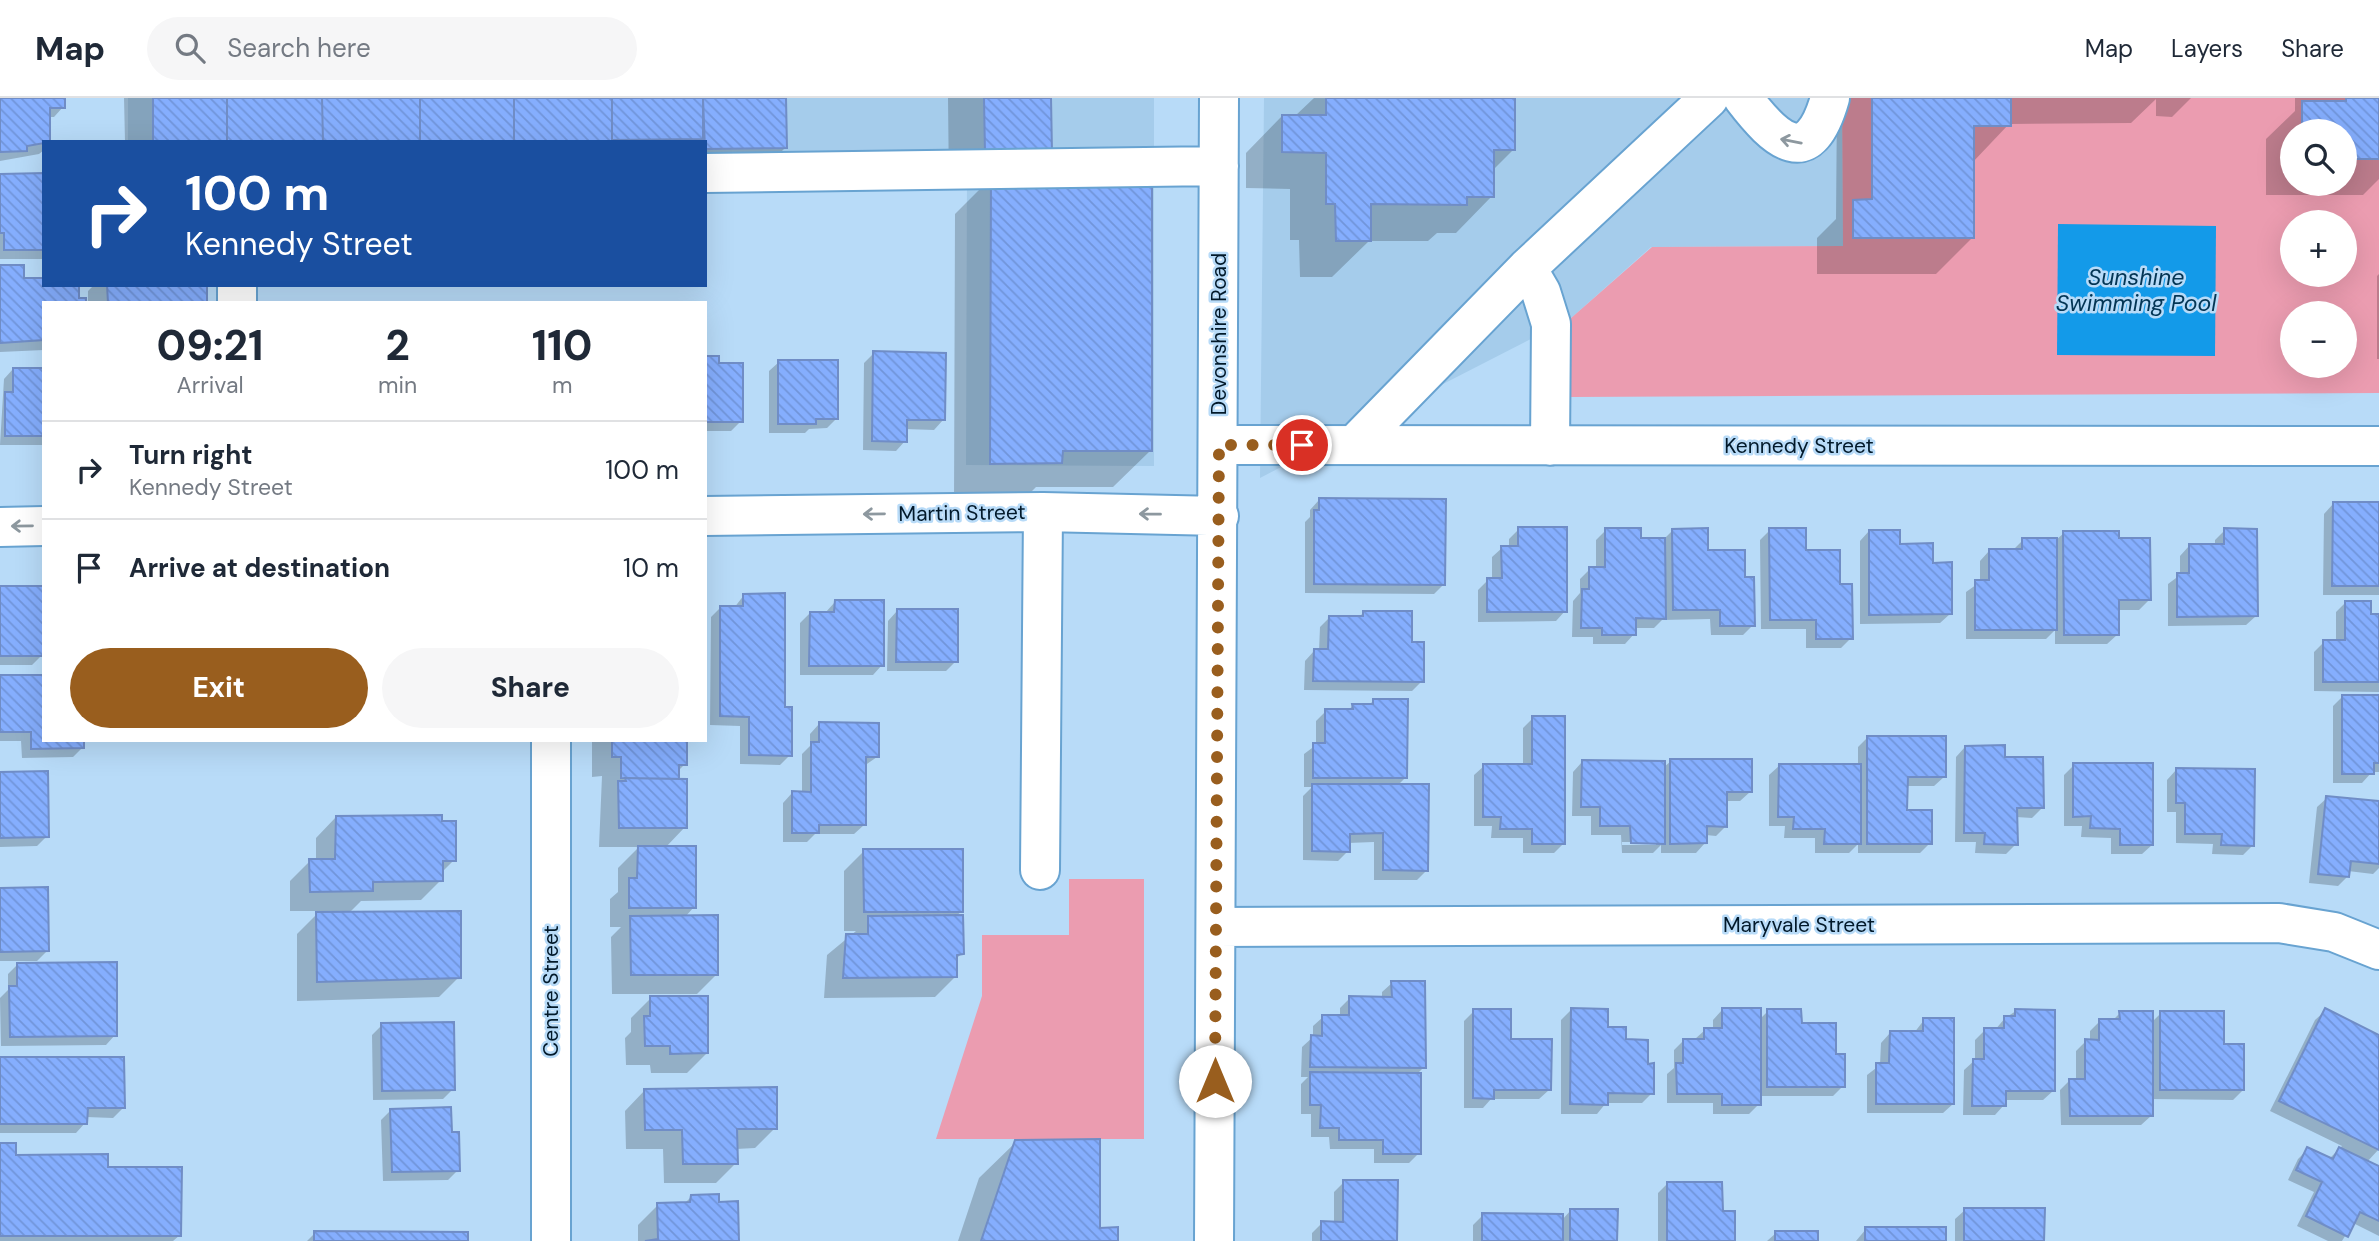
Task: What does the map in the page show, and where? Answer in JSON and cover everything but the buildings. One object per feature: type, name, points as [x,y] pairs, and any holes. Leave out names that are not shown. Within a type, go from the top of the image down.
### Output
[{"type":"street","name":"Devonshire Road","points":[[1214,1241],[1219,98]]},
{"type":"street","points":[[1354,445],[1527,268],[1709,98]]},
{"type":"street","points":[[1742,98],[1765,126],[1782,141],[1800,144],[1808,142],[1817,131],[1830,98]]},
{"type":"street","points":[[707,173],[1219,166]]},
{"type":"street","points":[[1527,268],[1541,292],[1551,324],[1550,446]]},
{"type":"street","name":"Kennedy Street","points":[[1219,445],[2379,446]]},
{"type":"street","points":[[1040,870],[1043,512]]},
{"type":"street","name":"Martin Street","points":[[707,516],[1043,512],[1219,516]]},
{"type":"street","points":[[0,527],[42,526]]},
{"type":"street","name":"Centre Street","points":[[551,742],[551,1241]]},
{"type":"street","name":"Maryvale Street","points":[[1216,926],[2279,923],[2334,933],[2379,950]]},
{"type":"shaded area","points":[[128,98],[1154,98],[1154,466],[966,465],[967,173],[707,172],[707,140],[128,140]]},
{"type":"shaded area","points":[[1264,98],[1842,98],[1843,246],[1651,247],[1570,319],[1260,478]]},
{"type":"shaded area","points":[[1842,98],[2379,98],[2379,393],[1570,397],[1570,319],[1652,247],[1843,246]]},
{"type":"shaded area","points":[[1069,879],[1144,879],[1144,1139],[936,1139],[982,996],[982,935],[1069,935]]},
{"type":"water","name":"Sunshine Swimming Pool","points":[[2058,224],[2216,226],[2215,356],[2057,355]]},
{"type":"route","points":[[1215,1081],[1219,445],[1302,445]]}]
